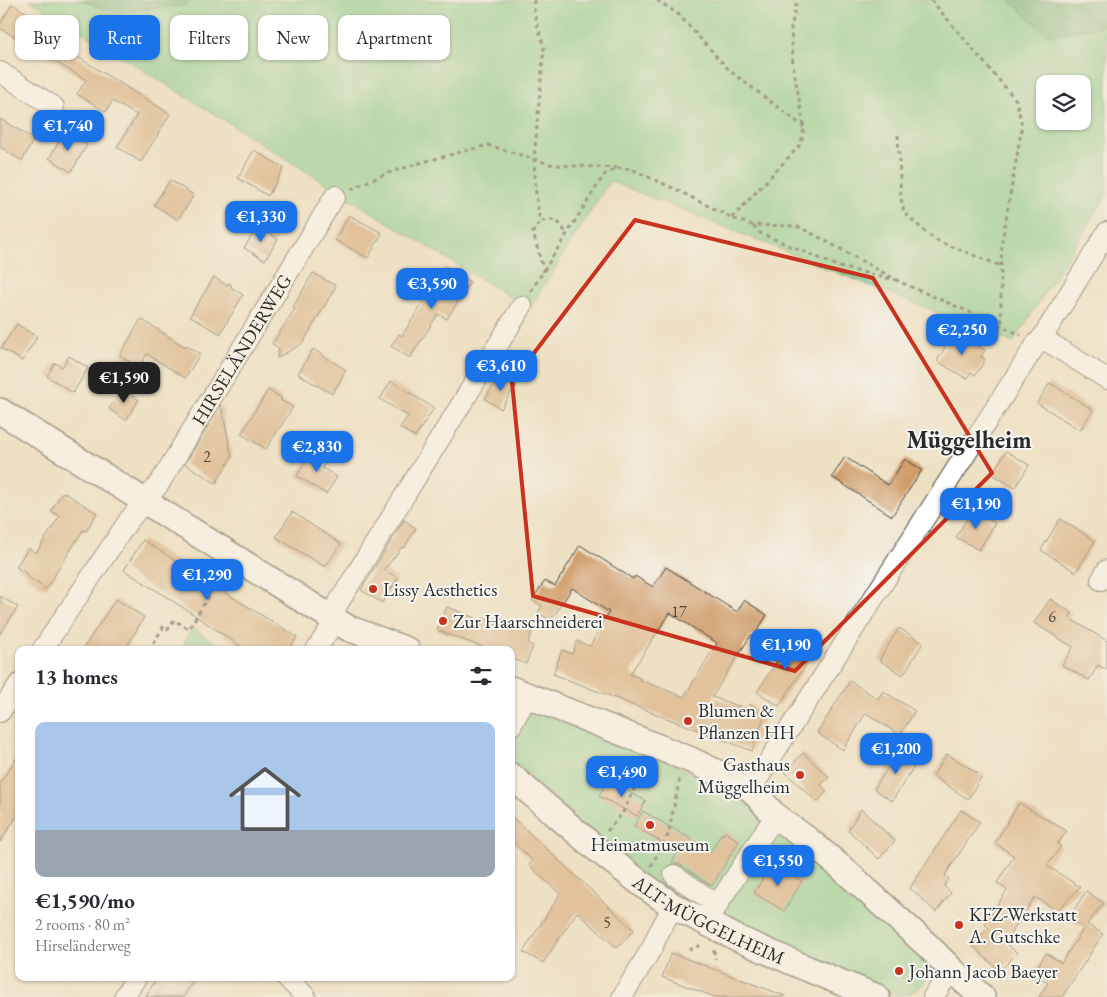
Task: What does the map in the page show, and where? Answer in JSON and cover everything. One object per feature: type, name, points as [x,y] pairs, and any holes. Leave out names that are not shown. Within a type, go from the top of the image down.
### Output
[{"type":"main road","points":[[0,411],[340,623],[367,646]]},
{"type":"main road","points":[[340,623],[398,646]]},
{"type":"main road","points":[[520,692],[655,745],[751,789],[775,816],[807,839],[843,869],[982,997]]},
{"type":"main road","name":"ALT-MÜGGELHEIM","points":[[515,779],[594,847],[638,882],[673,906],[712,914],[739,940],[877,997]]},
{"type":"street","points":[[0,72],[54,107]]},
{"type":"street","name":"HIRSELÄNDERWEG","points":[[45,646],[129,520],[163,477],[335,196]]},
{"type":"street","points":[[751,789],[1107,232]]},
{"type":"street","points":[[319,646],[329,630],[340,623],[336,605],[522,306]]},
{"type":"street","points":[[1039,341],[1107,379]]},
{"type":"street","points":[[0,712],[15,690]]},
{"type":"street","points":[[515,711],[520,692]]},
{"type":"street","points":[[674,875],[712,914],[775,816]]},
{"type":"street","points":[[622,997],[653,946],[656,936],[673,906]]},
{"type":"street","points":[[933,997],[953,971]]},
{"type":"street","points":[[124,997],[134,981]]},
{"type":"street","points":[[290,981],[306,997]]},
{"type":"path","points":[[534,0],[534,13],[544,47],[534,159],[536,196],[540,222]]},
{"type":"path","points":[[657,0],[678,14],[730,72],[804,127]]},
{"type":"path","points":[[732,218],[801,144],[804,127],[793,65],[791,28],[797,0]]},
{"type":"path","points":[[931,0],[1016,100],[1022,126],[1002,242],[1000,266],[1002,326]]},
{"type":"path","points":[[898,135],[901,198],[904,213],[936,240],[1000,266]]},
{"type":"path","points":[[335,196],[385,174],[488,145],[553,165],[631,169],[732,218],[752,225],[796,226],[900,282],[1039,341]]},
{"type":"path","points":[[522,306],[604,175],[618,168]]},
{"type":"path","points":[[544,272],[533,232],[540,222],[550,219],[560,224],[567,235]]},
{"type":"path","points":[[752,225],[760,233],[840,267],[900,282]]},
{"type":"path","points":[[152,646],[164,626],[168,629],[174,620],[189,629],[225,569]]},
{"type":"path","points":[[594,847],[622,814],[655,745]]},
{"type":"path","points":[[638,882],[648,871],[668,835],[685,758]]},
{"type":"highlighted area","points":[[635,220],[873,278],[992,473],[795,671],[533,596],[512,382]]},
{"type":"green space","points":[[30,0],[80,0],[114,12],[187,5],[192,0],[1013,0],[1048,35],[1100,26],[1107,23],[1107,194],[1013,343],[610,181],[529,309],[127,60],[160,60],[160,15],[89,15],[89,37],[79,30],[79,15],[54,15]]},
{"type":"green space","points":[[80,0],[192,0],[187,5],[114,12]]},
{"type":"green space","points":[[1009,0],[1107,0],[1107,23],[1100,26],[1048,35]]},
{"type":"green space","points":[[192,628],[221,646],[186,646],[183,644]]},
{"type":"green space","points":[[537,713],[633,745],[715,784],[781,826],[929,964],[929,971],[924,983],[908,994],[893,995],[762,942],[640,875],[515,764],[515,731],[524,718]]},
{"type":"building","points":[[12,4],[30,15],[15,15],[15,37],[0,28],[0,24]]},
{"type":"building","points":[[79,58],[170,114],[141,162],[117,147],[137,115],[112,101],[106,112],[77,94],[86,80],[53,60],[79,60]]},
{"type":"building","points":[[0,119],[34,139],[22,161],[0,147]]},
{"type":"building","points":[[65,132],[87,145],[71,172],[49,158]]},
{"type":"building","points":[[254,150],[284,168],[268,196],[238,178]]},
{"type":"building","points":[[170,180],[194,195],[178,220],[154,205]]},
{"type":"building","points":[[349,215],[382,233],[368,258],[335,240]]},
{"type":"building","points":[[258,226],[278,239],[265,260],[244,248]]},
{"type":"building","points":[[445,267],[470,282],[447,319],[438,314],[410,358],[391,346],[399,334],[402,336]]},
{"type":"building","points":[[313,273],[336,286],[303,343],[277,358],[279,348],[272,344],[295,309],[293,307]]},
{"type":"building","points":[[214,277],[226,285],[230,283],[232,288],[243,295],[220,334],[190,316]]},
{"type":"building","points":[[141,319],[185,347],[186,345],[200,354],[185,378],[147,354],[138,368],[120,355]]},
{"type":"building","points":[[17,324],[37,337],[22,361],[1,348]]},
{"type":"building","points":[[955,331],[985,350],[981,357],[985,359],[981,367],[975,375],[971,372],[967,379],[937,361]]},
{"type":"building","points":[[313,349],[346,370],[332,394],[298,374]]},
{"type":"building","points":[[69,356],[88,368],[73,393],[47,376],[55,363],[62,367]]},
{"type":"building","points":[[500,375],[516,385],[501,409],[485,399]]},
{"type":"building","points":[[391,381],[434,408],[415,437],[400,428],[408,416],[380,399]]},
{"type":"building","points":[[1050,383],[1093,410],[1080,430],[1037,403]]},
{"type":"building","points":[[122,389],[139,400],[126,420],[109,409]]},
{"type":"building","points":[[268,390],[282,398],[280,400],[293,407],[266,449],[241,434]]},
{"type":"building","points":[[221,405],[232,457],[216,483],[185,464]]},
{"type":"building","points":[[312,451],[327,460],[322,468],[337,477],[326,494],[297,476]]},
{"type":"building","points":[[1006,451],[1029,465],[1015,488],[992,474]]},
{"type":"building","points":[[845,457],[888,485],[905,459],[922,470],[892,516],[832,477]]},
{"type":"building","points":[[63,492],[97,513],[86,531],[83,530],[46,589],[16,567],[28,548],[36,553],[60,516],[51,511]]},
{"type":"building","points":[[972,510],[995,523],[979,550],[956,537]]},
{"type":"building","points":[[292,512],[341,544],[325,567],[276,537]]},
{"type":"building","points":[[1060,519],[1095,541],[1076,572],[1041,550]]},
{"type":"building","points":[[404,520],[416,528],[404,548],[402,547],[384,570],[398,578],[382,603],[361,590]]},
{"type":"building","points":[[143,540],[297,637],[291,646],[240,646],[124,570]]},
{"type":"building","points":[[580,545],[633,579],[635,576],[653,587],[666,567],[737,612],[744,600],[767,615],[754,636],[751,635],[712,697],[747,709],[750,704],[764,717],[752,751],[553,674],[562,650],[572,654],[577,641],[590,646],[609,612],[572,588],[551,620],[538,613],[542,606],[532,600],[545,581],[555,586]],"holes":[[[670,613],[717,643],[684,697],[640,680],[640,678],[630,674]]]},
{"type":"building","points":[[0,596],[18,607],[0,634]]},
{"type":"building","points":[[116,599],[144,617],[127,646],[85,646]]},
{"type":"building","points":[[1050,599],[1072,613],[1069,618],[1107,641],[1107,670],[1098,665],[1089,680],[1062,665],[1073,647],[1034,623]]},
{"type":"building","points":[[447,607],[482,621],[483,618],[497,624],[499,618],[532,631],[528,643],[533,646],[526,664],[515,660],[515,646],[479,646],[437,630]]},
{"type":"building","points":[[899,628],[923,643],[903,675],[879,660]]},
{"type":"building","points":[[793,637],[815,651],[779,706],[757,692]]},
{"type":"building","points":[[850,681],[878,699],[883,691],[915,711],[900,735],[866,713],[843,750],[817,733]]},
{"type":"building","points":[[900,749],[918,760],[892,801],[874,789]]},
{"type":"building","points":[[803,753],[829,777],[821,785],[827,791],[817,802],[785,772]]},
{"type":"building","points":[[947,754],[982,776],[968,799],[933,776]]},
{"type":"building","points":[[15,760],[15,819],[0,842],[0,783]]},
{"type":"building","points":[[607,780],[646,801],[637,816],[599,796]]},
{"type":"building","points":[[1019,803],[1067,831],[1057,844],[1061,846],[1047,866],[1080,887],[1057,911],[1035,897],[1005,942],[1017,953],[1000,971],[972,945],[989,928],[985,924],[1007,890],[997,883],[1014,856],[995,843]]},
{"type":"building","points":[[861,809],[895,841],[879,859],[848,830]]},
{"type":"building","points":[[961,810],[980,822],[945,875],[949,879],[944,886],[951,893],[936,912],[910,888]]},
{"type":"building","points":[[643,811],[711,851],[722,833],[723,835],[725,832],[739,841],[712,886],[681,865],[672,862],[678,852],[634,826]]},
{"type":"building","points":[[515,820],[634,930],[617,948],[577,912],[543,963],[523,952],[560,894],[529,865],[533,861],[515,844]]},
{"type":"building","points":[[772,863],[802,881],[784,911],[754,893]]},
{"type":"building","points":[[1086,891],[1104,903],[1087,924],[1103,934],[1062,997],[1039,997],[1048,983],[1036,975],[1036,969],[1046,953],[1061,963],[1084,928],[1069,918]]},
{"type":"building","points":[[671,953],[785,996],[715,997],[662,977]]},
{"type":"building","points":[[155,981],[193,981],[183,997],[145,997]]},
{"type":"place","name":"Lissy Aesthetics","points":[[373,589]]},
{"type":"place","name":"Zur Haarschneiderei","points":[[443,621]]},
{"type":"place","name":"Blumen & Pflanzen HH","points":[[688,721]]},
{"type":"place","name":"Gasthaus Müggelheim","points":[[800,775]]},
{"type":"place","name":"Heimatmuseum","points":[[650,825]]},
{"type":"place","name":"KFZ-Werkstatt A. Gutschke","points":[[959,925]]},
{"type":"place","name":"Johann Jacob Baeyer","points":[[899,971]]},
{"type":"district","name":"Müggelheim","points":[[969,440]]}]
